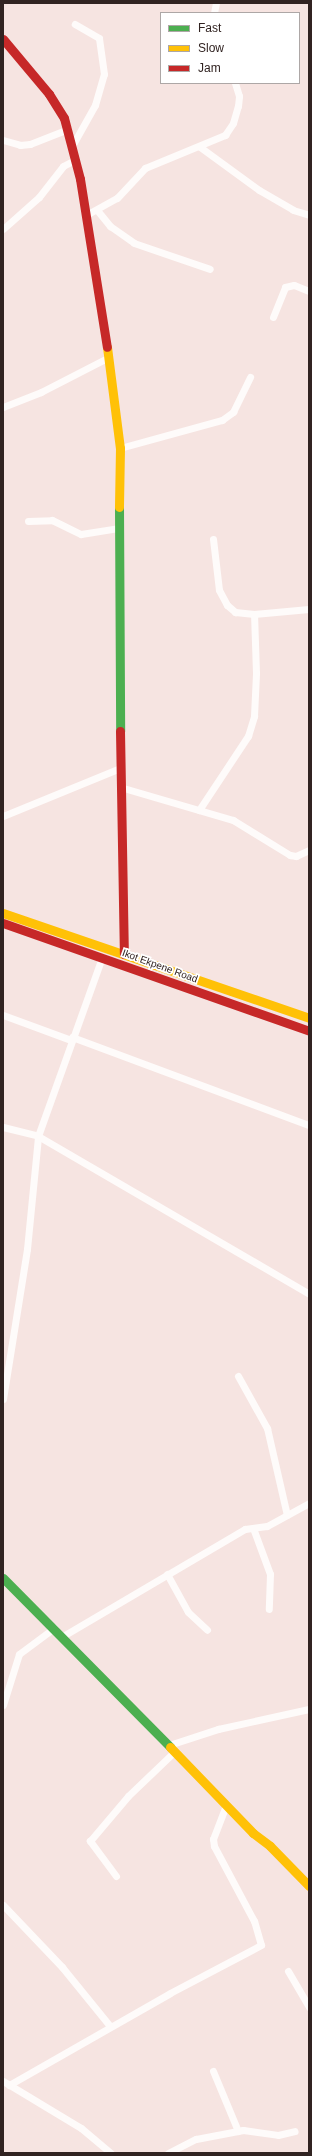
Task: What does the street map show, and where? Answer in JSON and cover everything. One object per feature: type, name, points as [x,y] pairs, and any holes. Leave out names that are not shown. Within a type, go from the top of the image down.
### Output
[{"type":"main road","points":[[3,39],[49,94],[64,118],[76,160],[109,357],[120,448],[120,787],[124,954]]},
{"type":"main road","name":"Ikot Ekpene Road","points":[[3,913],[309,1018]]},
{"type":"main road","name":"Ikot Ekpene Road","points":[[3,923],[309,1031]]},
{"type":"main road","points":[[3,1578],[63,1636],[226,1805],[309,1886]]},
{"type":"street","points":[[72,146],[95,105],[104,74],[99,38],[75,24]]},
{"type":"street","points":[[86,215],[117,198],[145,168],[200,147],[225,135],[233,123],[238,101],[235,84]]},
{"type":"street","points":[[3,140],[20,145],[30,144],[68,130]]},
{"type":"street","points":[[200,147],[259,190],[293,210],[309,215]]},
{"type":"street","points":[[3,229],[39,197],[63,166],[76,160]]},
{"type":"street","points":[[97,210],[110,226],[134,244],[210,269]]},
{"type":"street","points":[[273,317],[285,287],[294,285],[309,291]]},
{"type":"street","points":[[3,407],[41,392],[109,357]]},
{"type":"street","points":[[120,448],[222,420],[233,412],[250,377]]},
{"type":"street","points":[[28,521],[52,520],[81,534],[120,528]]},
{"type":"street","points":[[213,539],[221,597],[235,612],[254,614],[309,609]]},
{"type":"street","points":[[199,810],[248,736],[254,716],[256,674],[254,614]]},
{"type":"street","points":[[3,816],[120,768]]},
{"type":"street","points":[[120,787],[233,820],[290,855],[296,856],[309,850]]},
{"type":"street","points":[[3,1399],[27,1249],[38,1136],[71,1038],[102,957]]},
{"type":"street","points":[[3,1015],[71,1038],[309,1125]]},
{"type":"street","points":[[3,1127],[38,1136],[309,1294]]},
{"type":"street","points":[[238,1376],[258,1408],[273,1445],[287,1515]]},
{"type":"street","points":[[63,1636],[245,1529],[267,1526],[309,1503]]},
{"type":"street","points":[[253,1528],[270,1578],[269,1609]]},
{"type":"street","points":[[167,1574],[188,1612],[207,1630]]},
{"type":"street","points":[[3,1705],[20,1654],[54,1628]]},
{"type":"street","points":[[116,1876],[90,1841],[128,1796],[172,1748],[218,1729],[309,1709]]},
{"type":"street","points":[[6,2083],[261,1945],[254,1921],[214,1846],[213,1839],[226,1805]]},
{"type":"street","points":[[3,1905],[62,1968],[110,2026]]},
{"type":"street","points":[[288,1971],[309,2007]]},
{"type":"street","points":[[213,2071],[238,2131]]},
{"type":"street","points":[[6,2083],[81,2128],[111,2153]]},
{"type":"street","points":[[168,2153],[196,2139],[238,2131],[278,2135],[295,2131]]},
{"type":"traffic: fast","points":[[119,507],[120,731]]},
{"type":"traffic: fast","points":[[3,1578],[170,1747]]},
{"type":"traffic: slow","points":[[107,347],[120,448],[119,507]]},
{"type":"traffic: slow","points":[[3,913],[309,1018]]},
{"type":"traffic: slow","points":[[170,1747],[253,1833],[270,1846],[309,1886]]},
{"type":"traffic: jam","points":[[3,39],[49,94],[64,118],[80,179],[107,347]]},
{"type":"traffic: jam","points":[[120,731],[124,954]]},
{"type":"traffic: jam","points":[[3,923],[309,1031]]}]
